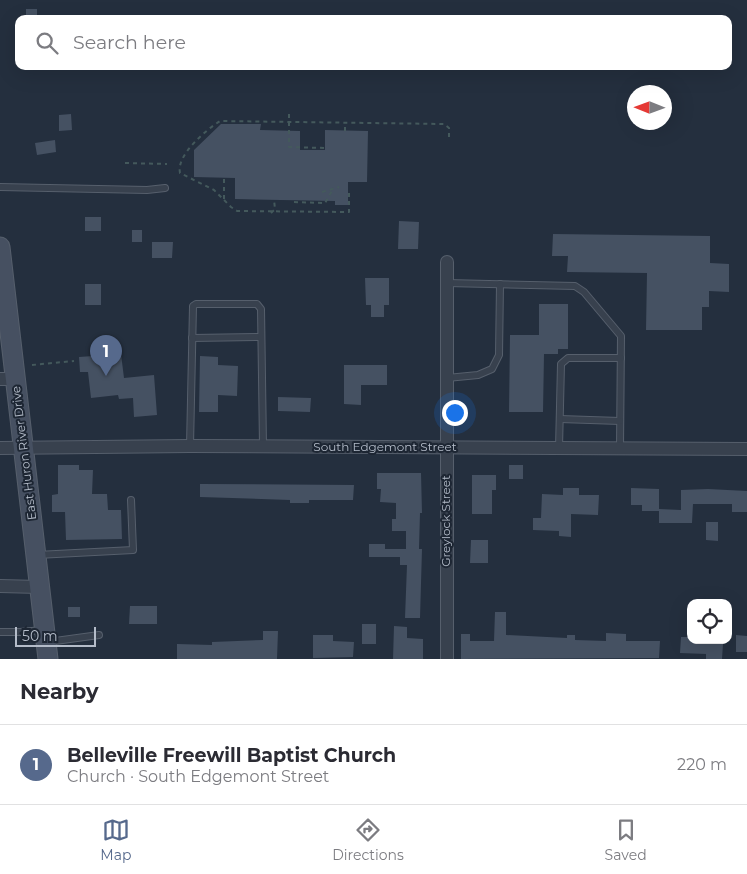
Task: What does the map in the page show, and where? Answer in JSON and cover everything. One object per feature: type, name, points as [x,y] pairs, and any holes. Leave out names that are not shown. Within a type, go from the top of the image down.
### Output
[{"type":"main road","name":"East Huron River Drive","points":[[0,247],[8,379],[23,447],[46,644]]},
{"type":"street","name":"Greylock Street","points":[[447,262],[447,659]]},
{"type":"street","name":"South Edgemont Street","points":[[0,448],[263,446],[747,449]]},
{"type":"street","points":[[0,586],[39,587]]},
{"type":"lane","points":[[0,187],[147,190],[165,188]]},
{"type":"lane","points":[[447,282],[575,286],[584,292],[621,336],[620,448]]},
{"type":"lane","points":[[447,378],[478,375],[492,369],[499,355],[500,284]]},
{"type":"lane","points":[[190,446],[192,308],[196,304],[257,304],[261,310],[263,446]]},
{"type":"lane","points":[[192,338],[261,338]]},
{"type":"lane","points":[[559,448],[561,364],[568,358],[620,358]]},
{"type":"lane","points":[[560,419],[620,420]]},
{"type":"lane","points":[[36,555],[133,550],[131,500]]},
{"type":"lane","points":[[0,632],[20,632],[46,644],[99,635]]},
{"type":"path","points":[[289,114],[289,148],[325,148]]},
{"type":"path","points":[[349,193],[349,212],[237,211],[207,186],[180,174],[179,167],[183,157],[193,144],[220,121],[444,124],[449,128],[449,139]]},
{"type":"path","points":[[345,122],[345,130]]},
{"type":"path","points":[[125,163],[167,164]]},
{"type":"path","points":[[224,178],[224,200]]},
{"type":"path","points":[[322,192],[339,187]]},
{"type":"path","points":[[294,202],[325,203],[332,189]]},
{"type":"path","points":[[272,212],[274,200]]},
{"type":"path","points":[[32,365],[74,361]]},
{"type":"building","points":[[26,9],[37,9],[37,15],[26,15]]},
{"type":"building","points":[[71,114],[72,130],[59,131],[59,115]]},
{"type":"building","points":[[221,124],[261,124],[260,130],[300,131],[300,150],[325,150],[325,130],[368,131],[367,182],[348,182],[348,205],[335,205],[335,201],[235,199],[235,178],[194,177],[194,150]]},
{"type":"building","points":[[55,140],[56,152],[37,155],[35,143]]},
{"type":"building","points":[[85,217],[101,217],[101,231],[85,231]]},
{"type":"building","points":[[399,221],[419,222],[418,249],[398,249]]},
{"type":"building","points":[[132,230],[142,230],[142,242],[132,242]]},
{"type":"building","points":[[553,234],[710,236],[710,263],[729,264],[729,292],[709,291],[709,307],[702,307],[702,330],[646,330],[647,273],[567,272],[568,256],[552,256]]},
{"type":"building","points":[[152,242],[173,242],[172,258],[152,258]]},
{"type":"building","points":[[365,278],[389,278],[389,305],[384,305],[384,317],[371,317],[371,305],[366,305]]},
{"type":"building","points":[[85,284],[101,284],[101,305],[85,305]]},
{"type":"building","points":[[539,304],[568,304],[568,349],[558,349],[558,354],[544,354],[543,412],[509,412],[510,335],[539,335]]},
{"type":"building","points":[[121,354],[124,378],[154,375],[157,415],[134,417],[133,398],[119,399],[118,395],[91,398],[88,372],[80,372],[79,357]]},
{"type":"building","points":[[200,356],[218,357],[218,365],[238,366],[237,396],[218,395],[218,412],[199,412]]},
{"type":"building","points":[[344,365],[387,365],[387,385],[361,385],[361,405],[344,404]]},
{"type":"building","points":[[278,397],[311,398],[310,412],[278,411]]},
{"type":"building","points":[[58,465],[79,465],[79,470],[93,470],[92,494],[107,494],[108,510],[121,510],[122,539],[66,540],[65,512],[52,512],[52,495],[58,494]]},
{"type":"building","points":[[509,465],[523,465],[523,479],[509,479]]},
{"type":"building","points":[[377,473],[421,473],[422,513],[420,513],[419,549],[422,549],[420,618],[405,618],[407,565],[400,565],[400,557],[369,557],[369,544],[385,544],[385,549],[406,549],[406,531],[392,531],[392,519],[396,519],[396,503],[380,502],[381,489],[377,489]]},
{"type":"building","points":[[472,475],[496,475],[496,490],[492,490],[492,514],[472,514]]},
{"type":"building","points":[[200,484],[354,485],[353,500],[309,500],[309,503],[290,503],[290,500],[200,497]]},
{"type":"building","points":[[563,488],[579,488],[579,495],[599,495],[598,515],[571,514],[571,537],[559,536],[559,531],[533,530],[533,518],[541,518],[542,494],[563,495]]},
{"type":"building","points":[[631,488],[659,489],[659,511],[642,511],[642,505],[631,505]]},
{"type":"building","points":[[681,490],[747,491],[747,512],[732,512],[732,504],[693,504],[692,523],[659,523],[659,509],[681,510]]},
{"type":"building","points":[[706,522],[718,522],[718,541],[706,540]]},
{"type":"building","points":[[471,540],[488,540],[488,563],[470,563]]},
{"type":"building","points":[[130,606],[157,606],[157,624],[129,624]]},
{"type":"building","points":[[68,607],[80,607],[80,617],[68,617]]},
{"type":"building","points":[[495,612],[506,612],[506,635],[567,638],[567,635],[575,635],[575,640],[606,641],[606,633],[626,634],[626,641],[660,641],[659,658],[461,659],[461,634],[470,634],[470,641],[494,641]]},
{"type":"building","points":[[362,624],[376,624],[376,644],[362,644]]},
{"type":"building","points":[[394,626],[407,627],[407,638],[423,639],[423,659],[393,659]]},
{"type":"building","points":[[263,631],[278,631],[277,659],[177,659],[177,644],[212,645],[212,642],[263,640]]},
{"type":"building","points":[[313,635],[333,635],[333,641],[354,642],[353,657],[313,658]]},
{"type":"building","points":[[736,635],[747,636],[747,652],[736,652]]},
{"type":"building","points":[[681,637],[687,637],[687,644],[723,644],[722,659],[706,659],[706,654],[680,653]]},
{"type":"place","name":"Belleville Freewill Baptist Church","points":[[106,376]]}]
